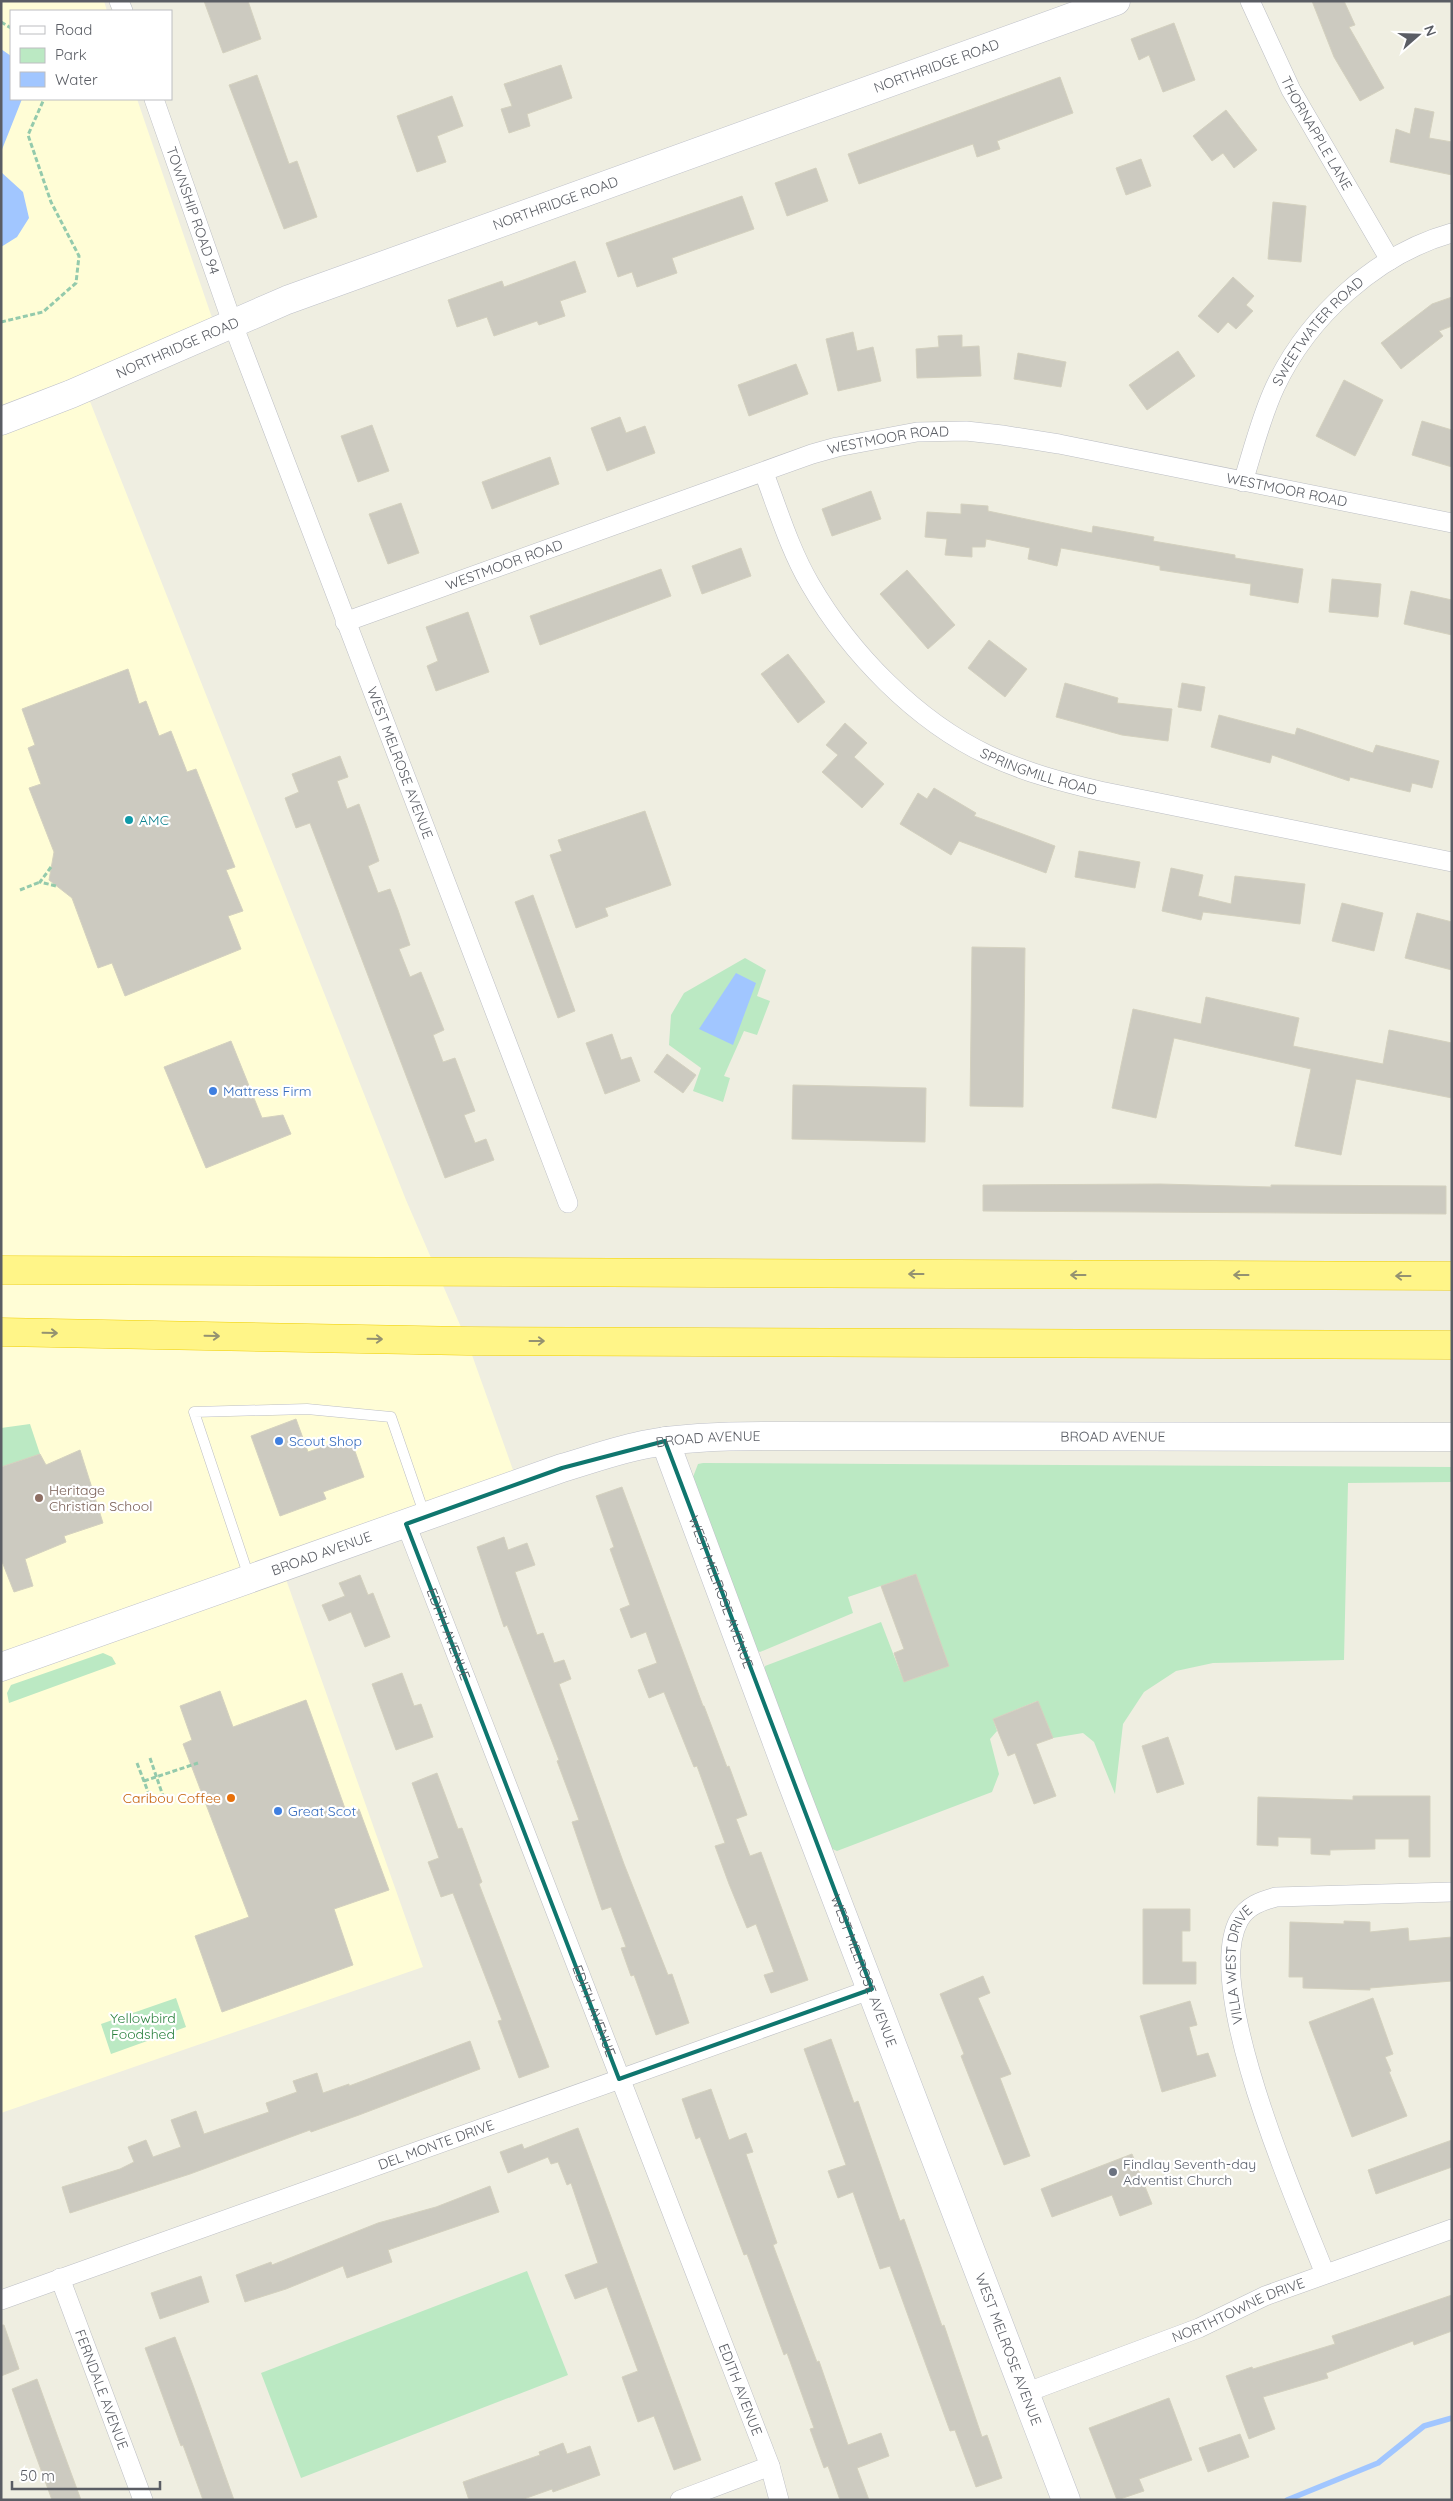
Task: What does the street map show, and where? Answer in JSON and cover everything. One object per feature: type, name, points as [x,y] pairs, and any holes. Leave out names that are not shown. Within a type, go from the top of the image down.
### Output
[{"type":"highway","points":[[1,1270],[1452,1276]]},
{"type":"highway","points":[[1,1332],[467,1341],[1452,1345]]},
{"type":"main road","name":"NORTHRIDGE ROAD","points":[[1,421],[125,371],[232,322],[296,296],[1116,1]]},
{"type":"main road","name":"BROAD AVENUE","points":[[1,1666],[600,1457],[664,1441],[704,1437],[763,1436],[1452,1437]]},
{"type":"main road","name":"WEST MELROSE AVENUE","points":[[664,1441],[1066,2500]]},
{"type":"street","name":"THORNAPPLE LANE","points":[[1250,1],[1291,90],[1390,260]]},
{"type":"street","name":"TOWNSHIP ROAD 94","points":[[154,100],[232,322]]},
{"type":"street","name":"SWEETWATER ROAD","points":[[1243,482],[1264,414],[1289,361],[1325,314],[1346,293],[1390,260],[1420,244],[1452,233]]},
{"type":"street","name":"WEST MELROSE AVENUE","points":[[232,322],[568,1203]]},
{"type":"street","name":"WESTMOOR ROAD","points":[[345,622],[837,447],[917,432],[966,431],[1059,444],[1452,523]]},
{"type":"street","name":"SPRINGMILL ROAD","points":[[764,473],[796,557],[810,584],[842,633],[896,690],[962,741],[1015,766],[1091,789],[1452,862]]},
{"type":"street","name":"EDITH AVENUE","points":[[416,1520],[619,2079],[770,2466],[779,2500]]},
{"type":"street","name":"VILLA WEST DRIVE","points":[[1325,2274],[1261,2104],[1243,2048],[1232,1991],[1230,1961],[1234,1932],[1240,1919],[1249,1908],[1276,1897],[1452,1892]]},
{"type":"street","name":"DEL MONTE DRIVE","points":[[1,2300],[379,2167],[872,1989]]},
{"type":"street","name":"NORTHTOWNE DRIVE","points":[[1025,2393],[1200,2328],[1265,2296],[1452,2229]]},
{"type":"street","name":"FERNDALE AVENUE","points":[[60,2278],[143,2500]]},
{"type":"street","points":[[680,2500],[770,2466]]},
{"type":"lane","points":[[250,1579],[194,1412],[307,1409],[391,1418],[416,1520]]},
{"type":"path","points":[[1,322],[43,312],[76,283],[80,256],[51,202],[28,135],[44,100]]},
{"type":"path","points":[[20,890],[40,882],[51,867]]},
{"type":"path","points":[[40,882],[56,886]]},
{"type":"path","points":[[150,1758],[164,1796]]},
{"type":"path","points":[[137,1762],[152,1802]]},
{"type":"path","points":[[144,1781],[198,1763]]},
{"type":"highlighted area","points":[[665,1441],[872,1989],[619,2079],[406,1524],[562,1468]]},
{"type":"shaded area","points":[[1,1],[104,1],[107,10],[10,10],[10,100],[137,100],[221,344],[89,399],[406,1200],[467,1341],[518,1484],[282,1568],[423,1967],[1,2113]]},
{"type":"green space","points":[[745,958],[766,970],[757,996],[770,1001],[757,1035],[744,1031],[724,1076],[730,1078],[723,1102],[693,1091],[701,1068],[669,1045],[671,1015],[684,993]]},
{"type":"green space","points":[[30,1424],[40,1454],[1,1467],[1,1428]]},
{"type":"green space","points":[[698,1464],[1452,1467],[1452,1482],[1348,1483],[1344,1660],[1213,1663],[1176,1671],[1144,1692],[1123,1724],[1115,1794],[1094,1742],[1083,1733],[1053,1738],[1037,1701],[993,1719],[997,1731],[990,1739],[999,1774],[992,1792],[837,1851],[830,1848],[764,1673],[765,1666],[881,1622],[904,1682],[949,1666],[916,1574],[848,1597],[853,1613],[760,1652],[754,1649],[693,1477]]},
{"type":"green space","points":[[103,1653],[112,1657],[116,1664],[9,1703],[7,1693],[11,1685]]},
{"type":"green space","name":"Yellowbird Foodshed","points":[[176,1998],[186,2027],[111,2054],[101,2024]]},
{"type":"green space","points":[[527,2271],[568,2375],[301,2478],[261,2373]]},
{"type":"water","points":[[1,49],[10,55],[10,100],[22,100],[1,152]]},
{"type":"water","points":[[1,172],[23,192],[29,218],[17,237],[1,247]]},
{"type":"water","points":[[736,973],[756,983],[733,1045],[699,1029]]},
{"type":"building","points":[[204,1],[248,1],[261,39],[223,53]]},
{"type":"building","points":[[1312,1],[1344,1],[1355,25],[1349,27],[1384,88],[1360,101],[1334,57]]},
{"type":"building","points":[[1174,23],[1195,80],[1163,92],[1149,55],[1139,60],[1131,39]]},
{"type":"building","points":[[561,65],[572,98],[527,114],[530,126],[509,133],[501,109],[512,106],[504,84]]},
{"type":"building","points":[[257,75],[289,164],[297,161],[317,217],[284,229],[229,85]]},
{"type":"building","points":[[1060,77],[1073,113],[997,141],[1000,149],[977,157],[973,144],[859,184],[848,154]]},
{"type":"building","points":[[452,96],[463,126],[437,136],[446,162],[417,172],[397,116]]},
{"type":"building","points":[[1415,108],[1434,112],[1429,138],[1452,142],[1452,175],[1390,162],[1396,129],[1410,134]]},
{"type":"building","points":[[1226,110],[1257,150],[1234,168],[1223,153],[1212,161],[1193,136]]},
{"type":"building","points":[[1141,159],[1151,186],[1126,195],[1116,168]]},
{"type":"building","points":[[816,168],[828,201],[787,216],[775,183]]},
{"type":"building","points":[[742,196],[754,229],[672,258],[677,273],[637,287],[632,272],[618,277],[606,243]]},
{"type":"building","points":[[1273,202],[1306,206],[1301,262],[1268,259]]},
{"type":"building","points":[[575,261],[586,292],[560,301],[565,316],[539,325],[537,321],[494,336],[487,317],[457,327],[448,300],[502,281],[504,287]]},
{"type":"building","points":[[1233,277],[1254,296],[1246,305],[1253,311],[1236,329],[1228,322],[1218,333],[1198,316]]},
{"type":"building","points":[[1452,297],[1452,326],[1439,331],[1443,336],[1401,369],[1381,343],[1432,304]]},
{"type":"building","points":[[853,332],[857,351],[873,347],[881,381],[838,391],[826,339]]},
{"type":"building","points":[[962,335],[962,347],[979,346],[981,376],[917,378],[916,349],[939,347],[938,336]]},
{"type":"building","points":[[1178,351],[1195,376],[1147,410],[1129,385]]},
{"type":"building","points":[[1018,353],[1066,362],[1061,387],[1014,379]]},
{"type":"building","points":[[796,364],[808,394],[749,416],[738,385]]},
{"type":"building","points":[[1344,380],[1383,400],[1355,456],[1316,436]]},
{"type":"building","points":[[620,417],[626,433],[645,426],[655,453],[607,471],[591,428]]},
{"type":"building","points":[[1422,421],[1452,430],[1452,467],[1412,455]]},
{"type":"building","points":[[372,425],[389,471],[358,482],[341,436]]},
{"type":"building","points":[[550,457],[559,484],[492,509],[482,482]]},
{"type":"building","points":[[871,491],[881,519],[832,536],[822,509]]},
{"type":"building","points":[[401,503],[419,553],[388,564],[369,514]]},
{"type":"building","points":[[961,504],[988,506],[988,511],[1092,533],[1093,526],[1154,537],[1153,541],[1235,555],[1235,558],[1303,569],[1298,603],[1250,595],[1251,584],[1160,570],[1160,566],[1061,548],[1057,566],[1028,559],[1030,548],[986,539],[985,547],[972,547],[972,557],[945,555],[947,539],[925,537],[927,512],[961,514]]},
{"type":"building","points":[[741,548],[751,576],[702,594],[692,566]]},
{"type":"building","points":[[661,569],[671,596],[540,645],[530,616]]},
{"type":"building","points":[[907,570],[955,625],[928,649],[880,594]]},
{"type":"building","points":[[1332,579],[1381,584],[1378,617],[1329,612]]},
{"type":"building","points":[[1411,591],[1452,600],[1452,635],[1404,624]]},
{"type":"building","points":[[468,612],[489,672],[436,691],[427,666],[438,661],[426,627]]},
{"type":"building","points":[[989,640],[1027,669],[1005,697],[968,668]]},
{"type":"building","points":[[788,654],[825,702],[798,723],[761,674]]},
{"type":"building","name":"AMC","points":[[128,669],[139,704],[146,701],[159,736],[171,731],[187,772],[196,769],[235,867],[226,870],[243,911],[228,916],[241,949],[125,996],[112,963],[98,968],[72,898],[49,880],[54,852],[29,788],[41,784],[28,748],[35,745],[22,709]]},
{"type":"building","points":[[1065,683],[1118,698],[1117,703],[1172,709],[1168,741],[1122,735],[1056,717]]},
{"type":"building","points":[[1182,683],[1205,687],[1201,711],[1178,707]]},
{"type":"building","points":[[1219,715],[1295,735],[1297,728],[1373,753],[1376,745],[1439,761],[1432,788],[1412,783],[1410,792],[1350,777],[1349,781],[1272,755],[1270,763],[1211,747]]},
{"type":"building","points":[[845,723],[867,743],[854,757],[884,784],[862,808],[822,772],[838,755],[826,745]]},
{"type":"building","points":[[340,756],[348,777],[337,781],[347,809],[359,804],[379,861],[368,866],[378,893],[390,889],[410,945],[399,949],[410,977],[421,972],[444,1030],[433,1035],[443,1062],[455,1058],[475,1111],[464,1115],[475,1143],[486,1139],[494,1160],[445,1178],[310,823],[296,828],[285,798],[299,792],[292,774]]},
{"type":"building","points":[[934,788],[976,813],[974,816],[1055,846],[1046,873],[959,841],[951,855],[900,824],[918,793],[927,799]]},
{"type":"building","points":[[645,811],[671,885],[605,908],[608,916],[576,928],[550,855],[562,851],[558,840]]},
{"type":"building","points":[[1079,851],[1140,862],[1135,888],[1075,877]]},
{"type":"building","points":[[1171,868],[1203,875],[1198,896],[1231,904],[1235,876],[1305,884],[1300,924],[1203,912],[1201,920],[1162,911]]},
{"type":"building","points":[[533,895],[575,1011],[558,1018],[515,902]]},
{"type":"building","points":[[1342,903],[1383,913],[1374,951],[1332,941]]},
{"type":"building","points":[[1417,913],[1452,922],[1452,970],[1405,958]]},
{"type":"building","points":[[972,947],[1025,948],[1023,1107],[970,1106]]},
{"type":"building","points":[[1206,997],[1299,1018],[1293,1046],[1383,1064],[1389,1030],[1452,1043],[1452,1098],[1356,1079],[1341,1155],[1295,1146],[1311,1069],[1174,1038],[1156,1118],[1112,1108],[1133,1009],[1201,1024]]},
{"type":"building","points":[[612,1034],[621,1060],[631,1057],[640,1081],[605,1094],[586,1043]]},
{"type":"building","name":"Mattress Firm","points":[[231,1041],[262,1118],[283,1115],[291,1134],[206,1168],[164,1067]]},
{"type":"building","points":[[667,1054],[696,1075],[683,1093],[654,1072]]},
{"type":"building","points":[[793,1085],[926,1088],[925,1142],[792,1139]]},
{"type":"building","points":[[1160,1184],[1271,1187],[1271,1185],[1446,1186],[1446,1214],[983,1211],[983,1185]]},
{"type":"building","points":[[296,1419],[308,1452],[350,1437],[364,1477],[323,1492],[326,1499],[280,1516],[251,1436]]},
{"type":"building","points":[[80,1450],[103,1523],[64,1536],[66,1542],[25,1559],[33,1586],[14,1592],[1,1559],[1,1467],[40,1454],[46,1465]]},
{"type":"building","points":[[622,1487],[703,1706],[727,1767],[729,1766],[747,1815],[736,1819],[750,1856],[761,1852],[808,1980],[771,1993],[764,1975],[774,1972],[756,1924],[747,1928],[729,1884],[715,1846],[725,1843],[697,1766],[694,1767],[664,1692],[649,1698],[638,1670],[657,1663],[646,1632],[631,1638],[620,1609],[630,1605],[610,1549],[614,1547],[596,1496]]},
{"type":"building","points":[[504,1537],[508,1550],[527,1543],[535,1565],[515,1572],[537,1635],[543,1633],[554,1663],[564,1660],[571,1679],[559,1684],[624,1864],[668,1975],[672,1974],[689,2023],[656,2035],[634,1975],[631,1976],[621,1948],[626,1947],[611,1907],[602,1910],[572,1822],[579,1820],[557,1761],[559,1760],[507,1625],[504,1627],[477,1547]]},
{"type":"building","points":[[916,1574],[949,1666],[904,1682],[894,1653],[904,1649],[881,1586]]},
{"type":"building","points":[[360,1575],[368,1595],[373,1593],[390,1637],[365,1647],[351,1612],[329,1621],[322,1605],[345,1596],[339,1583]]},
{"type":"building","points":[[402,1673],[414,1706],[421,1704],[433,1737],[396,1750],[372,1684]]},
{"type":"building","name":"Great Scot","points":[[220,1691],[233,1727],[306,1700],[347,1814],[359,1809],[389,1890],[334,1909],[353,1965],[222,2012],[195,1936],[249,1917],[183,1744],[192,1740],[180,1706]]},
{"type":"building","points":[[1038,1701],[1053,1738],[1036,1744],[1056,1796],[1034,1804],[1015,1753],[1008,1756],[993,1719]]},
{"type":"building","points":[[1168,1737],[1184,1784],[1157,1793],[1142,1746]]},
{"type":"building","points":[[437,1773],[458,1829],[462,1828],[482,1882],[479,1884],[549,2067],[519,2078],[498,2021],[502,2020],[453,1893],[441,1897],[428,1862],[439,1858],[412,1783]]},
{"type":"building","points":[[1353,1796],[1430,1796],[1430,1857],[1409,1857],[1409,1839],[1375,1839],[1375,1849],[1330,1850],[1330,1855],[1311,1854],[1311,1838],[1278,1837],[1278,1846],[1257,1845],[1258,1797],[1353,1800]]},
{"type":"building","points":[[1143,1909],[1190,1909],[1190,1931],[1182,1931],[1182,1962],[1196,1962],[1196,1984],[1143,1984]]},
{"type":"building","points":[[1344,1921],[1370,1922],[1370,1932],[1408,1928],[1409,1941],[1452,1937],[1452,1981],[1370,1988],[1370,1990],[1303,1988],[1303,1977],[1289,1977],[1290,1922],[1344,1924]]},
{"type":"building","points":[[983,1976],[990,1993],[978,1998],[1011,2074],[1000,2078],[1030,2156],[1004,2165],[961,2056],[964,2054],[940,1994]]},
{"type":"building","points":[[1373,1998],[1393,2054],[1385,2057],[1391,2071],[1389,2072],[1407,2116],[1352,2137],[1309,2022]]},
{"type":"building","points":[[1190,2001],[1197,2025],[1189,2027],[1197,2056],[1208,2053],[1216,2076],[1162,2092],[1140,2016]]},
{"type":"building","points":[[831,2039],[854,2103],[858,2101],[900,2221],[904,2219],[942,2326],[944,2325],[982,2437],[987,2435],[1002,2478],[976,2487],[955,2430],[950,2431],[890,2266],[880,2269],[853,2192],[838,2198],[828,2171],[846,2165],[804,2049]]},
{"type":"building","points":[[470,2041],[480,2069],[311,2132],[310,2130],[190,2174],[70,2213],[62,2187],[120,2169],[134,2162],[128,2147],[146,2140],[153,2157],[181,2147],[171,2120],[196,2111],[204,2134],[269,2112],[266,2103],[297,2092],[293,2081],[317,2073],[323,2093],[349,2084],[349,2086]]},
{"type":"building","points":[[711,2089],[729,2140],[746,2133],[753,2152],[746,2154],[777,2243],[773,2245],[817,2362],[819,2361],[848,2445],[881,2433],[889,2456],[857,2468],[869,2500],[840,2500],[828,2466],[824,2468],[810,2429],[814,2428],[787,2353],[784,2355],[747,2254],[744,2255],[700,2137],[696,2139],[682,2099]]},
{"type":"building","points":[[578,2128],[701,2460],[674,2470],[654,2416],[638,2422],[622,2377],[638,2371],[607,2287],[575,2299],[565,2275],[598,2263],[571,2183],[567,2185],[558,2162],[551,2164],[548,2157],[508,2173],[500,2152],[522,2144],[524,2149]]},
{"type":"building","points":[[1452,2140],[1452,2167],[1376,2194],[1368,2170]]},
{"type":"building","name":"Findlay Seventh-day Adventist Church","points":[[1132,2154],[1152,2204],[1120,2216],[1112,2195],[1052,2217],[1041,2189]]},
{"type":"building","points":[[490,2186],[499,2212],[388,2250],[392,2262],[347,2278],[343,2266],[286,2289],[245,2302],[236,2275],[271,2262],[272,2265],[378,2223],[436,2207]]},
{"type":"building","points":[[201,2276],[209,2302],[160,2319],[151,2293]]},
{"type":"building","points":[[1452,2295],[1452,2331],[1414,2345],[1413,2341],[1326,2373],[1328,2378],[1263,2397],[1275,2429],[1249,2439],[1226,2376],[1335,2344],[1332,2336]]},
{"type":"building","points":[[1,2325],[4,2325],[19,2369],[1,2376]]},
{"type":"building","points":[[175,2337],[234,2500],[203,2500],[145,2348]]},
{"type":"building","points":[[37,2379],[81,2500],[52,2500],[29,2437],[12,2389]]},
{"type":"building","points":[[1169,2398],[1192,2460],[1139,2479],[1144,2491],[1117,2500],[1089,2428]]},
{"type":"building","points":[[1240,2434],[1249,2457],[1208,2472],[1199,2448]]},
{"type":"building","points":[[563,2443],[567,2454],[590,2446],[600,2475],[553,2492],[552,2489],[521,2500],[469,2500],[463,2482],[540,2455],[539,2452]]},
{"type":"waterway","points":[[1287,2500],[1378,2463],[1424,2426],[1452,2418]]},
{"type":"place","name":"AMC","points":[[129,820]]},
{"type":"place","name":"Mattress Firm","points":[[213,1091]]},
{"type":"place","name":"Scout Shop","points":[[279,1441]]},
{"type":"place","name":"Heritage Christian School","points":[[39,1498]]},
{"type":"place","name":"Caribou Coffee","points":[[231,1798]]},
{"type":"place","name":"Great Scot","points":[[278,1811]]},
{"type":"place","name":"Findlay Seventh-day Adventist Church","points":[[1113,2172]]}]
